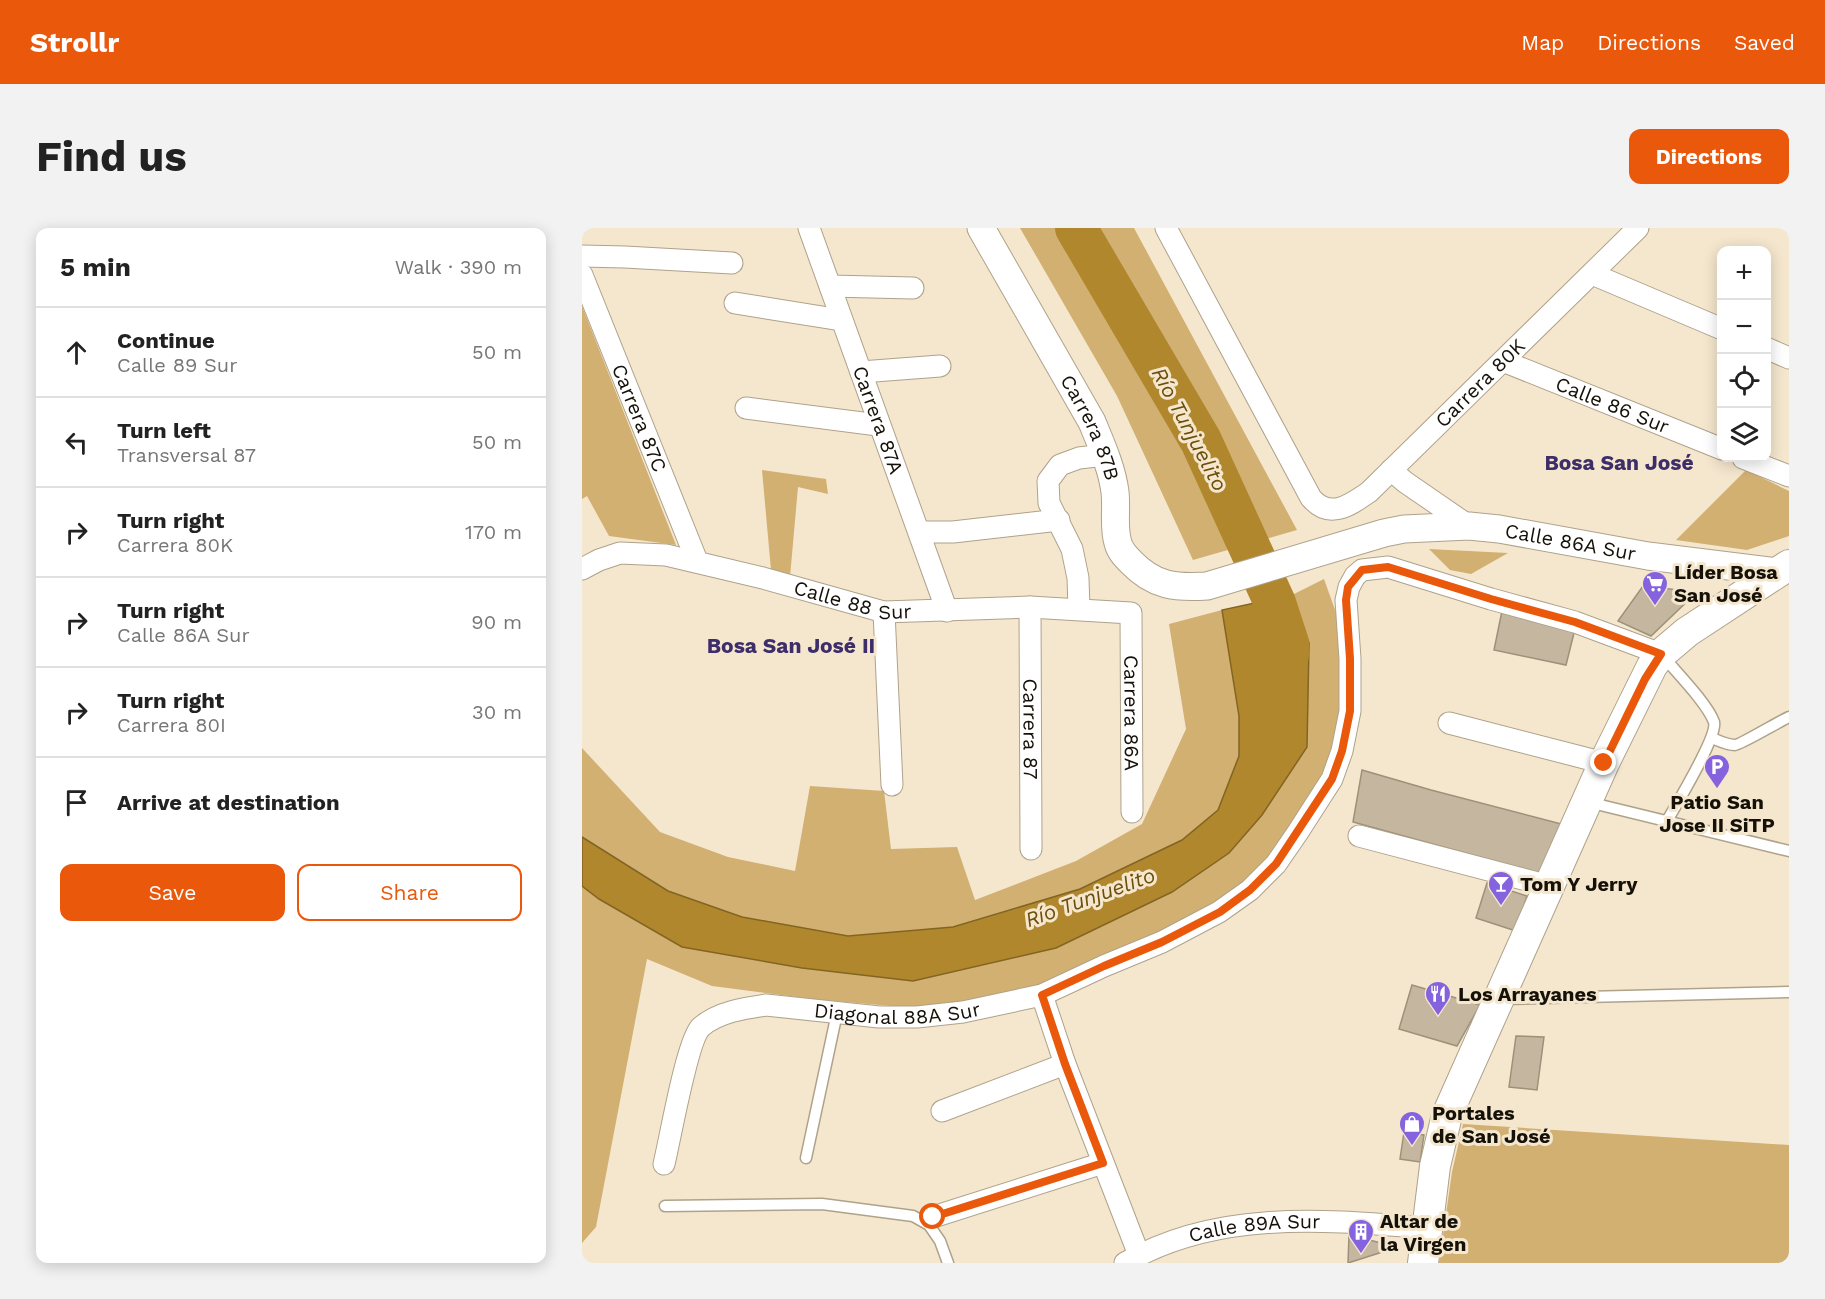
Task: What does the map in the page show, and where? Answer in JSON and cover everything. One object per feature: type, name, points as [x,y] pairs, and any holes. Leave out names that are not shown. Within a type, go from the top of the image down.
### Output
[{"type":"main road","points":[[1422,1263],[1438,1148],[1455,1093],[1604,763],[1648,673],[1661,654],[1705,619],[1783,569]]},
{"type":"street","name":"Carrera 87A","points":[[809,228],[878,425],[920,532],[947,611]]},
{"type":"street","name":"Carrera 87B","points":[[981,228],[1092,422],[1105,454],[1115,492],[1118,543],[1123,554],[1148,578],[1165,585],[1188,588],[1207,586]]},
{"type":"street","name":"Carrera 80K","points":[[1170,230],[1311,498],[1317,506],[1326,509],[1349,506],[1369,492],[1638,228]]},
{"type":"street","points":[[582,256],[732,263]]},
{"type":"street","points":[[1592,274],[1717,327]]},
{"type":"street","name":"Carrera 87C","points":[[582,275],[697,561]]},
{"type":"street","points":[[830,286],[913,288]]},
{"type":"street","points":[[735,303],[841,320]]},
{"type":"street","points":[[1771,350],[1789,358]]},
{"type":"street","name":"Calle 86 Sur","points":[[1503,361],[1717,447]]},
{"type":"street","points":[[861,372],[940,366]]},
{"type":"street","points":[[746,408],[878,425]]},
{"type":"street","points":[[1079,609],[1078,578],[1074,558],[1059,520],[1049,503],[1048,481],[1060,465],[1079,458],[1105,454]]},
{"type":"street","points":[[1753,462],[1789,476]]},
{"type":"street","name":"Calle 86A Sur","points":[[1391,470],[1469,526]]},
{"type":"street","points":[[920,532],[953,532],[1059,520]]},
{"type":"street","name":"Calle 86A Sur","points":[[1207,586],[1384,533],[1404,529],[1469,526],[1499,529],[1648,556],[1783,569]]},
{"type":"street","name":"Calle 88 Sur","points":[[582,569],[620,553],[666,555],[697,561],[884,612],[1030,607],[1131,613]]},
{"type":"street","points":[[1132,1259],[1103,1163],[1065,1064],[1042,995],[1162,942],[1220,912],[1250,890],[1276,864],[1332,779],[1342,751],[1350,711],[1350,659],[1346,600],[1348,587],[1362,570],[1388,567],[1575,622],[1661,654]]},
{"type":"street","name":"Carrera 87","points":[[1030,607],[1031,849]]},
{"type":"street","points":[[884,612],[892,785]]},
{"type":"street","name":"Carrera 86A","points":[[1131,613],[1132,812]]},
{"type":"street","points":[[1449,723],[1604,763]]},
{"type":"street","points":[[1359,836],[1549,886]]},
{"type":"street","name":"Diagonal 88A Sur","points":[[664,1164],[682,1081],[695,1035],[713,1019],[749,1007],[766,1005],[837,1014],[917,1017],[963,1012],[1042,995]]},
{"type":"street","points":[[942,1111],[1065,1064]]},
{"type":"street","points":[[933,1217],[1103,1163]]},
{"type":"street","name":"Calle 89A Sur","points":[[1132,1259],[1148,1250],[1194,1234],[1244,1224],[1341,1221],[1427,1228]]},
{"type":"lane","points":[[1661,654],[1697,695],[1714,722],[1712,738],[1667,821]]},
{"type":"lane","points":[[1712,738],[1733,746],[1741,745],[1764,729],[1789,717]]},
{"type":"lane","points":[[1587,802],[1789,851]]},
{"type":"lane","points":[[1497,999],[1789,992]]},
{"type":"lane","points":[[806,1158],[837,1014]]},
{"type":"lane","points":[[665,1206],[822,1204],[914,1216],[929,1225],[940,1241],[948,1263]]},
{"type":"shaded area","points":[[1020,228],[1134,228],[1297,530],[1193,560],[1117,396]]},
{"type":"shaded area","points":[[582,306],[676,545],[609,536],[587,496],[582,499]]},
{"type":"shaded area","points":[[762,470],[826,479],[828,494],[798,487],[790,577],[771,570]]},
{"type":"shaded area","points":[[1746,470],[1789,491],[1789,536],[1747,550],[1676,540]]},
{"type":"shaded area","points":[[1429,549],[1508,553],[1471,574],[1450,570]]},
{"type":"shaded area","points":[[1324,579],[1339,621],[1348,663],[1339,751],[1298,830],[1218,911],[1049,981],[1003,997],[914,1008],[812,999],[712,986],[647,959],[596,1227],[582,1243],[582,886],[599,899],[682,947],[802,968],[913,981],[1056,948],[1172,892],[1229,853],[1309,643],[1292,595]]},
{"type":"shaded area","points":[[1222,610],[1239,716],[1239,756],[1218,810],[1182,840],[1080,889],[953,927],[848,936],[742,917],[668,891],[582,837],[582,748],[660,832],[728,857],[795,871],[810,786],[884,791],[891,849],[957,847],[975,900],[1076,861],[1142,824],[1186,729],[1169,624]]},
{"type":"shaded area","points":[[1463,1124],[1789,1145],[1789,1263],[1439,1263],[1452,1172]]},
{"type":"water","points":[[1292,595],[1309,643],[1307,747],[1262,815],[1229,853],[1172,892],[1056,948],[913,981],[802,968],[682,947],[599,899],[582,886],[582,837],[668,891],[742,917],[848,936],[953,927],[1080,889],[1182,840],[1218,810],[1239,756],[1239,716],[1222,610]]},
{"type":"building","name":"Líder Bosa San José","points":[[1643,586],[1697,592],[1651,636],[1618,621]]},
{"type":"building","points":[[1502,611],[1575,629],[1566,665],[1494,650]]},
{"type":"building","points":[[1362,770],[1569,826],[1549,876],[1353,822]]},
{"type":"building","name":"Tom Y Jerry","points":[[1487,883],[1527,896],[1516,931],[1476,918]]},
{"type":"building","name":"Los Arrayanes","points":[[1412,985],[1480,1005],[1457,1046],[1399,1029]]},
{"type":"building","points":[[1516,1036],[1544,1037],[1537,1090],[1509,1087]]},
{"type":"building","name":"Portales de San José","points":[[1404,1132],[1424,1135],[1420,1162],[1400,1159]]},
{"type":"building","name":"Altar de la Virgen","points":[[1349,1235],[1398,1247],[1348,1263]]},
{"type":"waterway","name":"Río Tunjuelito","points":[[1076,228],[1201,441],[1275,603],[1288,643],[1288,655]]},
{"type":"place","name":"Líder Bosa San José","points":[[1655,607]]},
{"type":"place","name":"Patio San Jose II SiTP","points":[[1717,790]]},
{"type":"place","name":"Tom Y Jerry","points":[[1501,907]]},
{"type":"place","name":"Los Arrayanes","points":[[1438,1017]]},
{"type":"place","name":"Portales de San José","points":[[1412,1147]]},
{"type":"place","name":"Altar de la Virgen","points":[[1361,1255]]},
{"type":"district","name":"Bosa San José","points":[[1619,462]]},
{"type":"district","name":"Bosa San José II","points":[[791,645]]},
{"type":"route","points":[[933,1217],[1103,1163],[1065,1064],[1042,995],[1162,942],[1220,912],[1250,890],[1276,864],[1332,779],[1342,751],[1350,711],[1350,659],[1346,600],[1348,587],[1362,570],[1388,567],[1575,622],[1661,654],[1645,679],[1604,763]]}]
